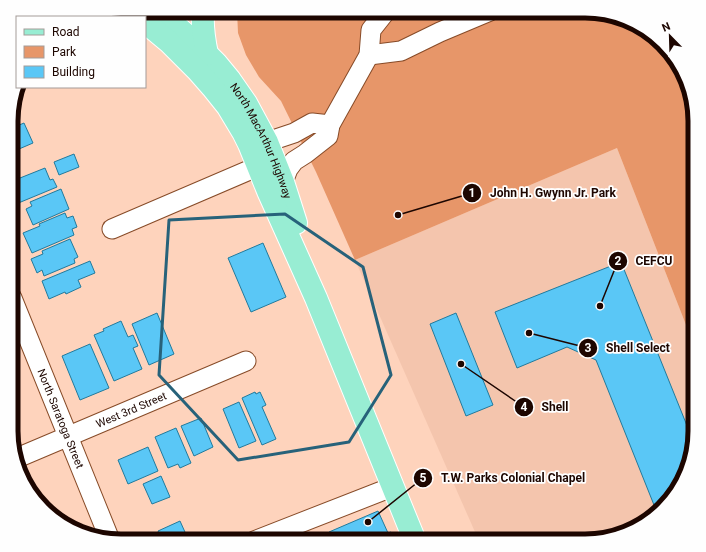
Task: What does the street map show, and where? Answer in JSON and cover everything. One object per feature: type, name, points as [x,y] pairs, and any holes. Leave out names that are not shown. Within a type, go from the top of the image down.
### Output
[{"type":"main road","name":"North MacArthur Highway","points":[[182,18],[207,54],[230,80],[246,103],[267,142],[283,182],[311,275],[316,298]]},
{"type":"main road","points":[[202,18],[207,54]]},
{"type":"main road","name":"North MacArthur Highway","points":[[146,23],[190,62],[216,91],[239,123],[316,298],[412,534]]},
{"type":"street","points":[[283,182],[288,169],[294,161],[328,136],[330,125],[369,55],[371,30],[380,18]]},
{"type":"street","points":[[369,55],[401,51],[473,18]]},
{"type":"street","points":[[267,142],[294,133],[312,123],[330,125]]},
{"type":"street","points":[[112,229],[259,166]]},
{"type":"street","name":"North Saratoga Street","points":[[18,313],[107,533]]},
{"type":"street","name":"West 3rd Street","points":[[22,456],[246,361]]},
{"type":"street","points":[[272,534],[392,487]]},
{"type":"highlighted area","points":[[285,214],[363,267],[391,375],[349,442],[238,460],[159,375],[169,220]]},
{"type":"shaded area","points":[[617,148],[688,330],[688,438],[680,470],[671,488],[653,508],[642,517],[618,529],[585,534],[476,534],[355,260]]},
{"type":"green space","points":[[237,18],[592,18],[624,26],[648,39],[650,41],[650,56],[665,56],[671,64],[683,88],[687,108],[688,330],[617,148],[355,260],[316,172],[281,101],[259,77],[246,55],[238,33]]},
{"type":"building","points":[[24,123],[33,143],[18,149],[18,126]]},
{"type":"building","points":[[74,154],[79,167],[59,175],[54,162]]},
{"type":"building","points":[[45,168],[50,180],[53,179],[57,187],[18,203],[18,179]]},
{"type":"building","points":[[61,189],[69,209],[33,225],[26,209],[32,206],[30,202]]},
{"type":"building","points":[[65,213],[67,218],[73,216],[77,227],[72,229],[74,235],[32,253],[23,233],[40,226],[39,224]]},
{"type":"building","points":[[70,239],[78,257],[74,259],[75,263],[44,276],[42,270],[37,273],[31,259],[43,254],[42,251]]},
{"type":"building","points":[[263,243],[286,297],[251,312],[228,258]]},
{"type":"building","points":[[90,261],[95,273],[78,280],[81,287],[66,294],[65,292],[49,299],[42,281]]},
{"type":"building","points":[[621,262],[688,428],[687,444],[680,470],[671,488],[657,504],[654,505],[596,360],[567,347],[517,368],[495,312]]},
{"type":"building","points":[[157,313],[174,354],[149,365],[132,324]]},
{"type":"building","points":[[456,313],[493,405],[466,416],[430,324]]},
{"type":"building","points":[[121,321],[128,337],[133,335],[138,346],[133,348],[142,369],[114,381],[94,335]]},
{"type":"building","points":[[90,344],[109,388],[80,400],[62,356]]},
{"type":"building","points":[[255,392],[256,394],[260,392],[266,405],[262,407],[276,439],[262,445],[242,398]]},
{"type":"building","points":[[239,402],[256,441],[239,448],[223,409]]},
{"type":"building","points":[[201,418],[213,447],[194,456],[181,426]]},
{"type":"building","points":[[176,428],[191,463],[180,468],[178,464],[168,468],[155,437]]},
{"type":"building","points":[[148,447],[158,471],[128,484],[118,460]]},
{"type":"building","points":[[161,476],[170,497],[152,504],[143,484]]},
{"type":"building","points":[[378,511],[388,533],[391,532],[392,534],[330,534],[329,532]]},
{"type":"building","points":[[180,521],[186,534],[159,534],[158,531]]},
{"type":"place","name":"John H. Gwynn Jr. Park","points":[[398,215]]},
{"type":"place","name":"CEFCU","points":[[600,306]]},
{"type":"place","name":"Shell Select","points":[[529,333]]},
{"type":"place","name":"Shell","points":[[461,364]]},
{"type":"place","name":"T.W. Parks Colonial Chapel","points":[[368,522]]}]
